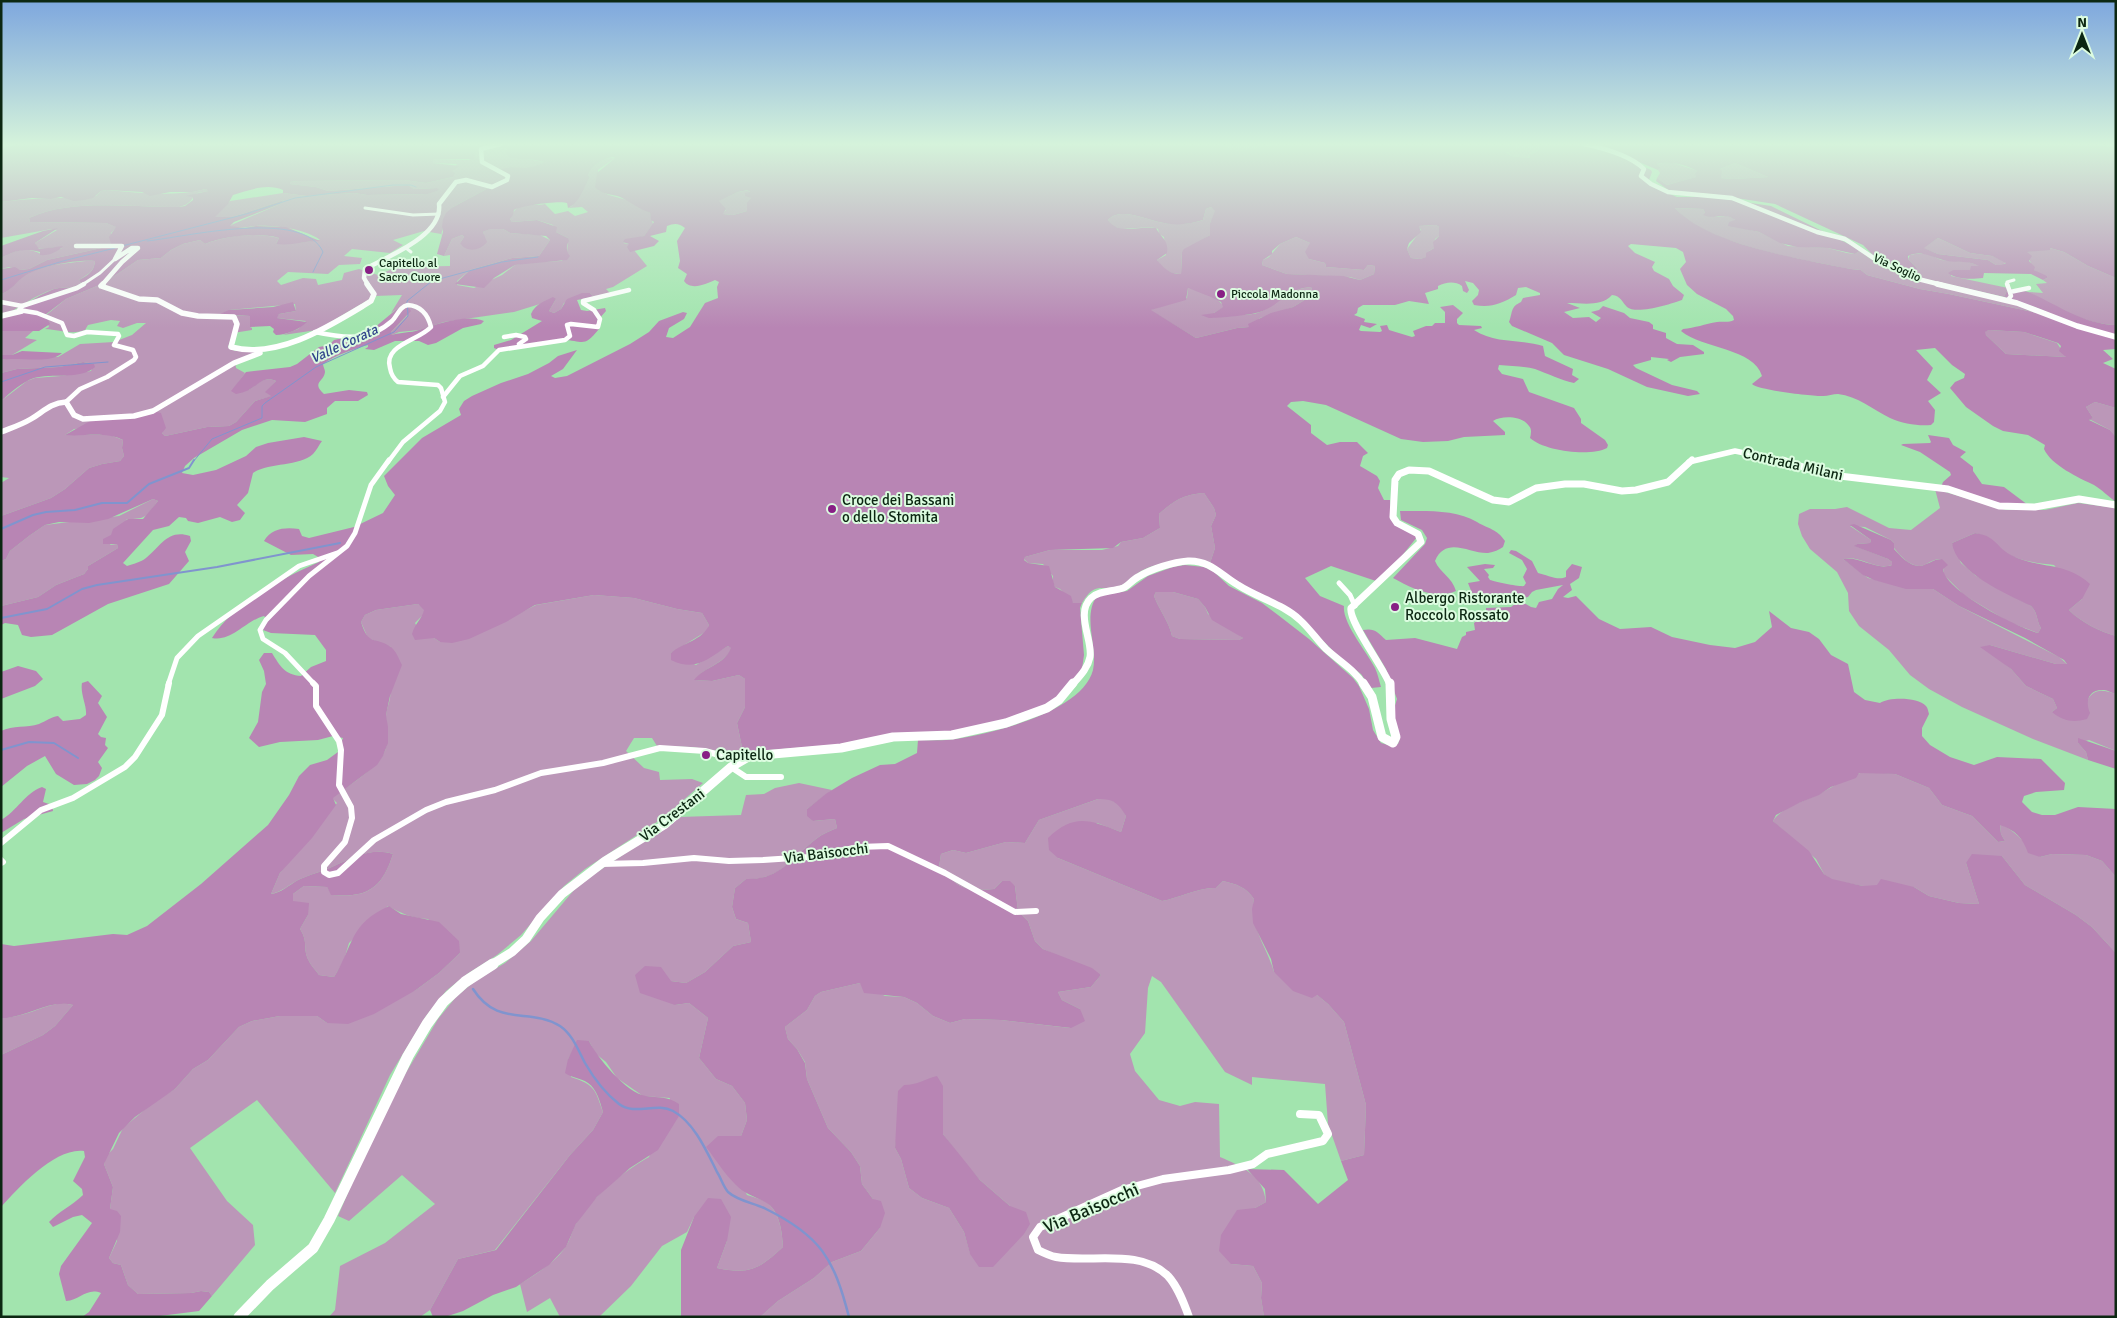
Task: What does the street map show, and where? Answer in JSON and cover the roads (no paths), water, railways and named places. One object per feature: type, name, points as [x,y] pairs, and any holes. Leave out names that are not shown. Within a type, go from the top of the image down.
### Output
[{"type":"street","points":[[66,402],[74,415],[83,419],[134,416],[153,411],[234,363],[315,332],[373,299],[372,290],[363,276],[365,269],[378,260],[406,248],[434,226],[439,214],[439,206]]},
{"type":"street","name":"Via Soglio","points":[[1753,206],[1817,232],[1854,243],[1878,261],[1914,278],[2008,300],[2077,326],[2116,337]]},
{"type":"street","points":[[365,208],[413,215],[439,214]]},
{"type":"street","points":[[76,246],[122,246],[116,259]]},
{"type":"street","points":[[1,316],[77,288],[132,248],[138,248],[122,262],[101,286],[139,299],[157,300],[182,312],[198,316],[234,317],[237,324],[231,347],[239,350],[271,349]]},
{"type":"street","points":[[406,248],[411,252]]},
{"type":"street","points":[[2008,300],[2011,296],[2007,282],[2014,280]]},
{"type":"street","points":[[2010,292],[2029,288]]},
{"type":"street","points":[[443,396],[448,394],[460,376],[483,366],[497,352],[516,346],[564,340],[570,336],[567,328],[571,324],[598,327],[600,319],[594,310],[583,303],[583,301],[629,290]]},
{"type":"street","points":[[1,302],[38,313],[49,320],[62,323],[67,334],[72,336],[87,332],[118,334],[120,336],[114,345],[133,350],[136,357],[107,377],[73,392],[66,402],[50,404],[29,420],[1,432]]},
{"type":"street","points":[[1,843],[41,810],[72,798],[125,767],[135,757],[162,715],[167,687],[177,658],[198,636],[299,566],[341,551],[352,540],[370,485],[407,437],[442,408],[445,402],[438,385],[396,381],[393,378],[388,363],[396,349],[430,329],[425,313],[414,306],[409,305],[401,308],[386,327],[362,337],[347,339],[315,332]]},
{"type":"street","points":[[504,337],[516,335],[525,337],[526,339],[516,346]]},
{"type":"street","name":"Contrada Milani","points":[[1355,606],[1421,542],[1418,534],[1397,523],[1393,517],[1395,480],[1398,475],[1406,470],[1429,471],[1493,500],[1503,502],[1516,500],[1536,488],[1565,484],[1584,484],[1628,491],[1668,482],[1690,461],[1738,451],[1787,462],[1823,474],[1956,491],[2004,507],[2035,507],[2079,499],[2116,506]]},
{"type":"street","name":"Via Crestani","points":[[341,551],[309,576],[266,620],[260,630],[263,639],[285,653],[316,686],[316,706],[340,741],[338,785],[350,807],[352,818],[345,842],[324,866],[324,872],[330,875],[338,873],[374,840],[432,807],[486,793],[540,773],[578,767],[660,748],[705,751],[740,760]]},
{"type":"street","name":"Via Crestani","points":[[239,1317],[270,1285],[313,1248],[330,1220],[408,1056],[442,1002],[465,982],[512,952],[526,939],[540,918],[562,894],[601,864],[664,825],[740,760],[750,756],[832,749],[904,736],[952,734],[1000,725],[1054,704],[1082,675],[1090,662],[1085,623],[1086,608],[1090,599],[1101,592],[1124,588],[1137,577],[1150,572],[1177,563],[1194,561],[1211,565],[1236,585],[1285,609],[1300,620],[1326,649],[1352,669],[1362,680],[1373,701],[1382,737],[1386,741],[1394,742],[1396,737],[1391,718],[1391,687],[1384,671],[1351,616],[1350,610],[1355,606]]},
{"type":"street","points":[[1338,583],[1350,595],[1355,606]]},
{"type":"street","points":[[731,767],[746,777],[781,777]]},
{"type":"street","name":"Via Baisocchi","points":[[601,864],[643,863],[694,858],[729,861],[763,860],[809,857],[859,847],[888,846],[945,873],[1015,912],[1036,911]]},
{"type":"street","name":"Via Baisocchi","points":[[1189,1317],[1167,1274],[1145,1263],[1107,1258],[1054,1257],[1038,1250],[1033,1237],[1040,1228],[1122,1190],[1163,1179],[1229,1170],[1253,1164],[1267,1154],[1323,1141],[1328,1134],[1319,1115],[1300,1114]]},
{"type":"waterway","points":[[122,246],[272,206]]},
{"type":"waterway","points":[[147,241],[242,228],[269,228],[293,231],[312,239],[323,252],[313,272]]},
{"type":"waterway","points":[[1,280],[63,261],[115,248]]},
{"type":"waterway","name":"Valle Corata","points":[[193,462],[212,439],[262,418],[262,406],[265,403],[316,367],[394,332],[408,316],[407,301],[432,281],[502,262],[538,257]]},
{"type":"waterway","points":[[1,382],[45,367],[108,362]]},
{"type":"waterway","name":"Valle Corata","points":[[1,529],[33,515],[46,512],[75,510],[102,503],[127,503],[149,484],[189,468],[194,460]]},
{"type":"waterway","points":[[1,618],[47,609],[82,589],[97,585],[217,567],[340,543]]},
{"type":"waterway","points":[[1,750],[29,742],[54,743],[78,758]]},
{"type":"waterway","points":[[473,989],[493,1009],[503,1013],[537,1018],[560,1026],[572,1038],[596,1079],[619,1104],[632,1109],[666,1109],[681,1116],[699,1138],[728,1192],[736,1198],[761,1207],[785,1219],[800,1229],[822,1251],[831,1264],[849,1317]]},
{"type":"place","name":"Capitello al Sacro Cuore","points":[[369,270]]},
{"type":"place","name":"Piccola Madonna","points":[[1221,294]]},
{"type":"place","name":"Croce dei Bassani o dello Stomita","points":[[832,509]]},
{"type":"place","name":"Albergo Ristorante Roccolo Rossato","points":[[1395,607]]},
{"type":"place","name":"Capitello","points":[[706,755]]}]
